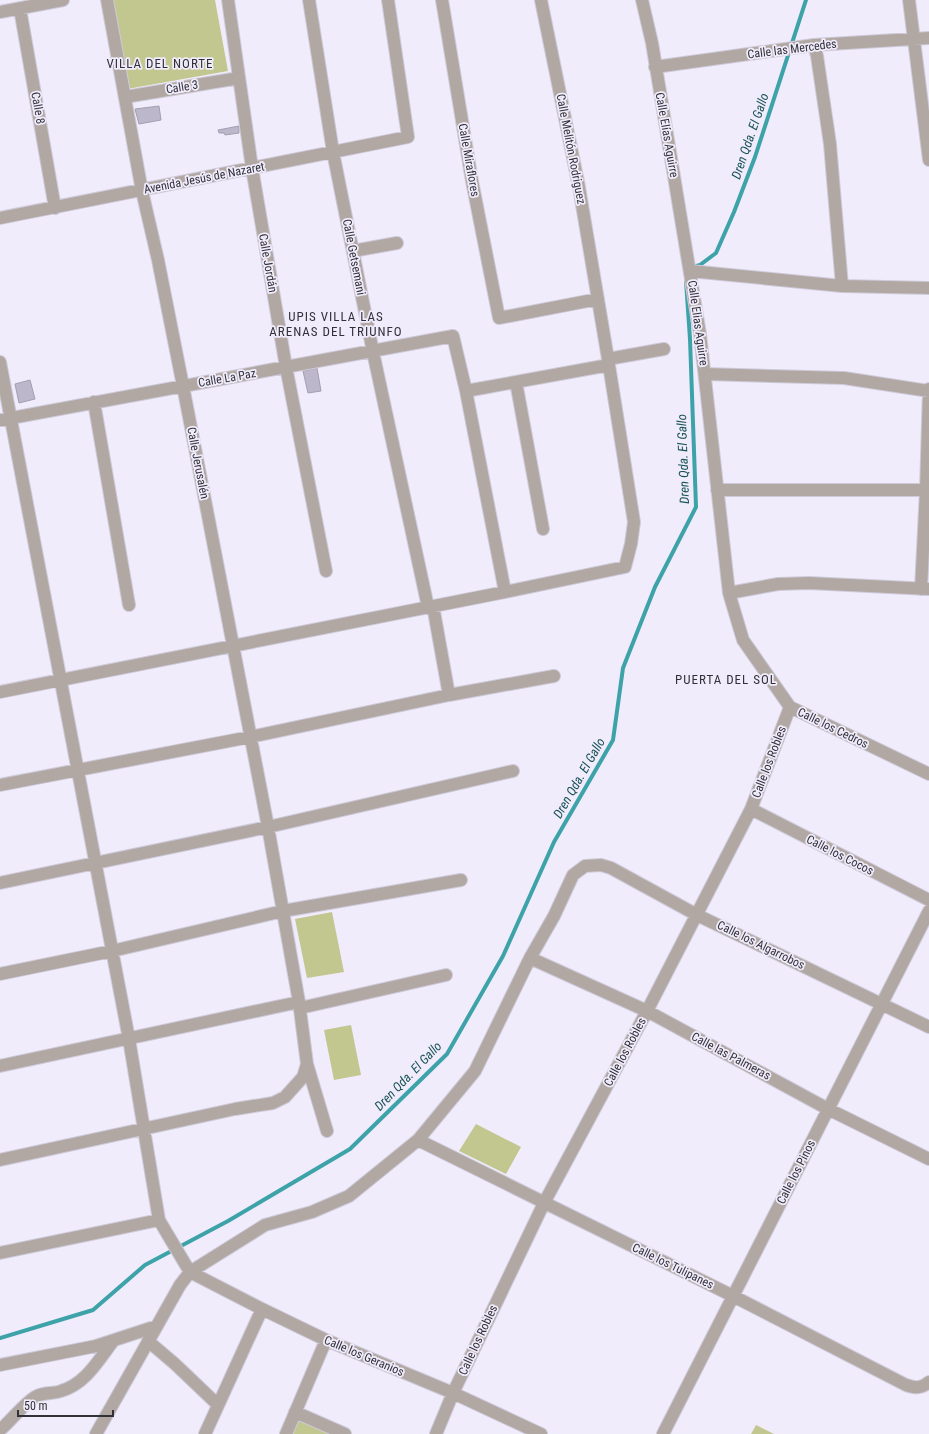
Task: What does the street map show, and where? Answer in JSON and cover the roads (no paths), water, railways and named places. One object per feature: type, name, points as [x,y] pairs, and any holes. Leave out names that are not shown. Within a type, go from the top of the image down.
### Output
[{"type":"street","points":[[0,12],[63,0]]},
{"type":"street","name":"Calle Jerusalén","points":[[107,0],[142,191],[158,260],[183,386],[268,828],[300,1005],[307,1064],[327,1131]]},
{"type":"street","name":"Calle Jordán","points":[[228,0],[252,168],[286,367],[326,571]]},
{"type":"street","name":"Calle Getsemani","points":[[308,0],[333,152],[373,352],[430,606],[448,696]]},
{"type":"street","name":"Avenida Jesús de Nazaret","points":[[0,218],[408,137],[388,0]]},
{"type":"street","name":"Calle Miraflores","points":[[442,0],[472,181],[498,318],[598,299]]},
{"type":"street","name":"Calle Melitón Rodriguez","points":[[505,592],[625,567],[631,544],[634,522],[609,362],[579,187],[542,0]]},
{"type":"street","name":"Calle Elías Aguirre","points":[[642,0],[656,67],[690,271]]},
{"type":"street","points":[[909,0],[929,160]]},
{"type":"street","name":"Calle 8","points":[[20,8],[55,208]]},
{"type":"street","name":"Calle las Mercedes","points":[[656,67],[814,45],[929,38]]},
{"type":"street","points":[[814,45],[817,56],[830,144],[842,286]]},
{"type":"street","name":"Calle 3","points":[[125,97],[239,78]]},
{"type":"street","points":[[353,251],[397,243]]},
{"type":"street","points":[[690,271],[842,286],[929,288]]},
{"type":"street","name":"Calle Elias Aguirre","points":[[690,271],[705,374],[717,490]]},
{"type":"street","name":"Calle La Paz","points":[[5,419],[453,336],[466,391]]},
{"type":"street","points":[[0,692],[505,592],[466,391],[516,382],[664,349]]},
{"type":"street","points":[[0,362],[5,419],[60,680],[129,1039],[159,1220],[190,1272]]},
{"type":"street","points":[[705,374],[844,378],[929,390],[925,589],[809,583],[778,584],[729,593]]},
{"type":"street","points":[[516,382],[544,529]]},
{"type":"street","points":[[94,402],[129,605]]},
{"type":"street","points":[[717,490],[928,490]]},
{"type":"street","name":"Calle los Cedros","points":[[717,490],[729,593],[743,640],[790,707],[929,774]]},
{"type":"street","points":[[0,785],[554,676]]},
{"type":"street","name":"Calle los Robles","points":[[436,1434],[453,1393],[544,1203],[647,1011],[751,809],[790,707]]},
{"type":"street","points":[[0,883],[268,828],[513,771]]},
{"type":"street","name":"Calle los Cocos","points":[[751,809],[929,900]]},
{"type":"street","name":"Calle los Algarrobos","points":[[530,958],[554,916],[573,875],[585,866],[593,865],[611,868],[697,914],[929,1028]]},
{"type":"street","points":[[0,974],[112,951],[283,911],[461,880]]},
{"type":"street","name":"Calle los Pinos","points":[[663,1434],[929,911]]},
{"type":"street","points":[[96,1434],[180,1285],[190,1272],[265,1225],[312,1212],[349,1196],[418,1140],[475,1071],[530,958]]},
{"type":"street","name":"Calle las Palmeras","points":[[530,958],[647,1011],[828,1109],[929,1159]]},
{"type":"street","points":[[0,1066],[446,975]]},
{"type":"street","points":[[0,1160],[273,1103],[285,1097],[294,1088],[303,1077],[307,1064]]},
{"type":"street","name":"Calle los Tulipanes","points":[[418,1140],[732,1296],[906,1385],[921,1388],[928,1383]]},
{"type":"street","points":[[0,1253],[159,1220]]},
{"type":"street","name":"Calle los Geranios","points":[[190,1272],[326,1340],[453,1393],[517,1429],[541,1434]]},
{"type":"street","points":[[205,1434],[262,1309]]},
{"type":"street","points":[[0,1365],[96,1346],[157,1326]]},
{"type":"street","points":[[0,1430],[36,1396],[47,1393],[61,1392],[80,1382],[114,1340]]},
{"type":"street","points":[[286,1434],[326,1340]]},
{"type":"street","points":[[148,1341],[175,1364],[218,1405]]},
{"type":"street","points":[[295,1412],[345,1434]]},
{"type":"waterway","name":"Dren Qda. El Gallo","points":[[693,267],[700,265],[716,253],[734,212],[755,157],[806,0]]},
{"type":"waterway","name":"Dren Qda. El Gallo","points":[[0,1338],[93,1310],[145,1265],[228,1221],[350,1149],[447,1054],[503,956],[554,842],[613,740],[623,668],[655,587],[696,507],[690,339],[686,281]]},
{"type":"district","name":"VILLA DEL NORTE","points":[[160,63]]},
{"type":"district","name":"UPIS VILLA LAS ARENAS DEL TRIUNFO","points":[[336,324]]},
{"type":"district","name":"PUERTA DEL SOL","points":[[726,679]]}]
